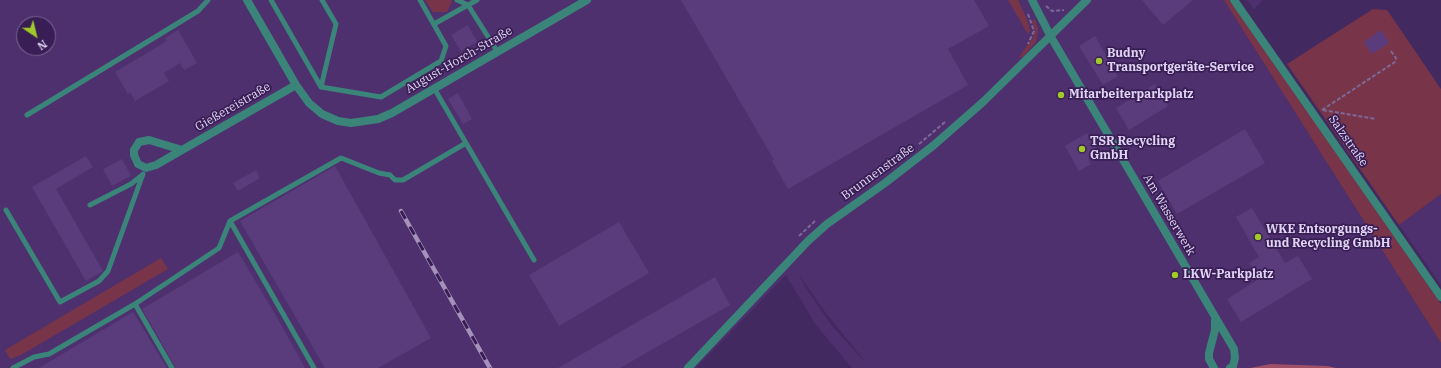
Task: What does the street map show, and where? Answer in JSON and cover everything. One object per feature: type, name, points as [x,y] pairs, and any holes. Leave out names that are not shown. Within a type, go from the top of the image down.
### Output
[{"type":"street","points":[[247,0],[296,85]]},
{"type":"street","name":"August-Horch-Straße","points":[[296,85],[309,103],[322,114],[338,121],[351,124],[378,120],[587,0]]},
{"type":"street","name":"Am Wasserwerk","points":[[1032,0],[1051,36],[1234,350],[1235,358],[1233,366],[1230,368]]},
{"type":"street","name":"Brunnenstraße","points":[[688,368],[808,241],[827,224],[885,183],[934,145],[983,102],[1087,0]]},
{"type":"street","name":"Salzstraße","points":[[1234,0],[1441,297]]},
{"type":"street","name":"Gießereistraße","points":[[145,171],[296,85]]},
{"type":"street","points":[[145,171],[138,164],[134,155],[134,150],[140,142],[150,140],[182,150]]},
{"type":"street","points":[[1214,318],[1215,330],[1209,353],[1209,359],[1214,368]]},
{"type":"lane","points":[[27,115],[198,12],[208,0]]},
{"type":"lane","points":[[271,0],[321,87]]},
{"type":"lane","points":[[321,87],[336,24],[322,0]]},
{"type":"lane","points":[[321,87],[381,97],[441,61],[446,46],[420,0]]},
{"type":"lane","points":[[457,0],[468,5],[497,51]]},
{"type":"lane","points":[[434,24],[477,0]]},
{"type":"lane","points":[[434,88],[534,260]]},
{"type":"lane","points":[[13,368],[34,357],[49,354],[135,304],[219,248],[230,221],[341,158],[379,173],[390,175],[395,180],[403,180],[466,143]]},
{"type":"lane","points":[[90,205],[131,184],[145,171]]},
{"type":"lane","points":[[6,210],[60,302],[99,281],[108,270],[145,171]]},
{"type":"lane","points":[[230,221],[314,368]]},
{"type":"lane","points":[[135,304],[172,368]]},
{"type":"path","points":[[1042,2],[1052,11],[1066,10]]},
{"type":"path","points":[[1376,119],[1322,110],[1395,62],[1396,58],[1390,50]]},
{"type":"shaded area","points":[[0,0],[1224,0],[1441,343],[1441,368],[1336,368],[1270,364],[1250,368],[852,368],[816,325],[786,275],[696,368],[0,368]],"holes":[[[798,273],[822,308],[867,364],[832,326],[808,291]]]},
{"type":"shaded area","points":[[425,0],[452,1],[447,12],[433,12]]},
{"type":"shaded area","points":[[1008,0],[1018,0],[1028,22],[1030,31],[1028,34]]},
{"type":"shaded area","points":[[1224,0],[1229,0],[1242,16],[1441,304],[1441,343]]},
{"type":"shaded area","points":[[1247,0],[1263,0],[1254,9]]},
{"type":"shaded area","points":[[1373,9],[1387,10],[1441,89],[1441,194],[1399,225],[1287,64]]},
{"type":"shaded area","points":[[1035,19],[1038,29],[1036,42],[1023,57],[1019,57],[1033,38],[1035,31],[1032,21]]},
{"type":"shaded area","points":[[1441,194],[1441,285],[1399,225]]},
{"type":"shaded area","points":[[161,258],[168,269],[21,355],[10,359],[5,350]]},
{"type":"shaded area","points":[[1270,364],[1328,366],[1336,368],[1250,368]]},
{"type":"building","points":[[681,0],[974,0],[989,26],[948,49],[968,85],[788,189],[772,161],[774,160]]},
{"type":"building","points":[[1142,0],[1193,0],[1163,25]]},
{"type":"building","points":[[468,25],[477,42],[461,51],[451,35]]},
{"type":"building","points":[[178,30],[197,63],[184,70],[180,63],[164,73],[169,81],[135,101],[130,92],[128,94],[115,72],[167,41],[165,38]]},
{"type":"building","points":[[1381,30],[1389,43],[1372,54],[1364,42]]},
{"type":"building","name":"Budny Transportgeräte-Service","points":[[1095,36],[1118,76],[1103,85],[1079,46]]},
{"type":"building","points":[[1155,84],[1168,106],[1129,130],[1116,108]]},
{"type":"building","points":[[458,93],[472,119],[463,124],[448,99]]},
{"type":"building","points":[[1245,129],[1265,163],[1177,214],[1158,181]]},
{"type":"building","name":"TSR Recycling GmbH","points":[[1087,133],[1099,152],[1088,159],[1091,164],[1079,171],[1065,146]]},
{"type":"building","points":[[86,156],[93,167],[56,189],[103,271],[86,281],[32,187]]},
{"type":"building","points":[[122,159],[131,176],[112,186],[103,169]]},
{"type":"building","points":[[335,166],[431,338],[378,368],[325,368],[240,221]]},
{"type":"building","points":[[256,170],[260,178],[238,191],[233,183]]},
{"type":"building","points":[[1252,208],[1285,263],[1298,256],[1312,279],[1241,322],[1227,299],[1259,279],[1249,263],[1259,257],[1236,217]]},
{"type":"building","points":[[619,222],[649,273],[559,326],[529,275]]},
{"type":"building","points":[[238,252],[305,368],[176,368],[142,309]]},
{"type":"building","points":[[715,277],[730,305],[620,368],[558,368]]},
{"type":"building","points":[[133,312],[167,368],[39,368]]},
{"type":"railway","points":[[401,211],[490,368]]},
{"type":"place","name":"Budny Transportgeräte-Service","points":[[1099,61]]},
{"type":"place","name":"Mitarbeiterparkplatz","points":[[1061,95]]},
{"type":"place","name":"TSR Recycling GmbH","points":[[1082,149]]},
{"type":"place","name":"WKE Entsorgungs- und Recycling GmbH","points":[[1258,237]]},
{"type":"place","name":"LKW-Parkplatz","points":[[1175,275]]}]
